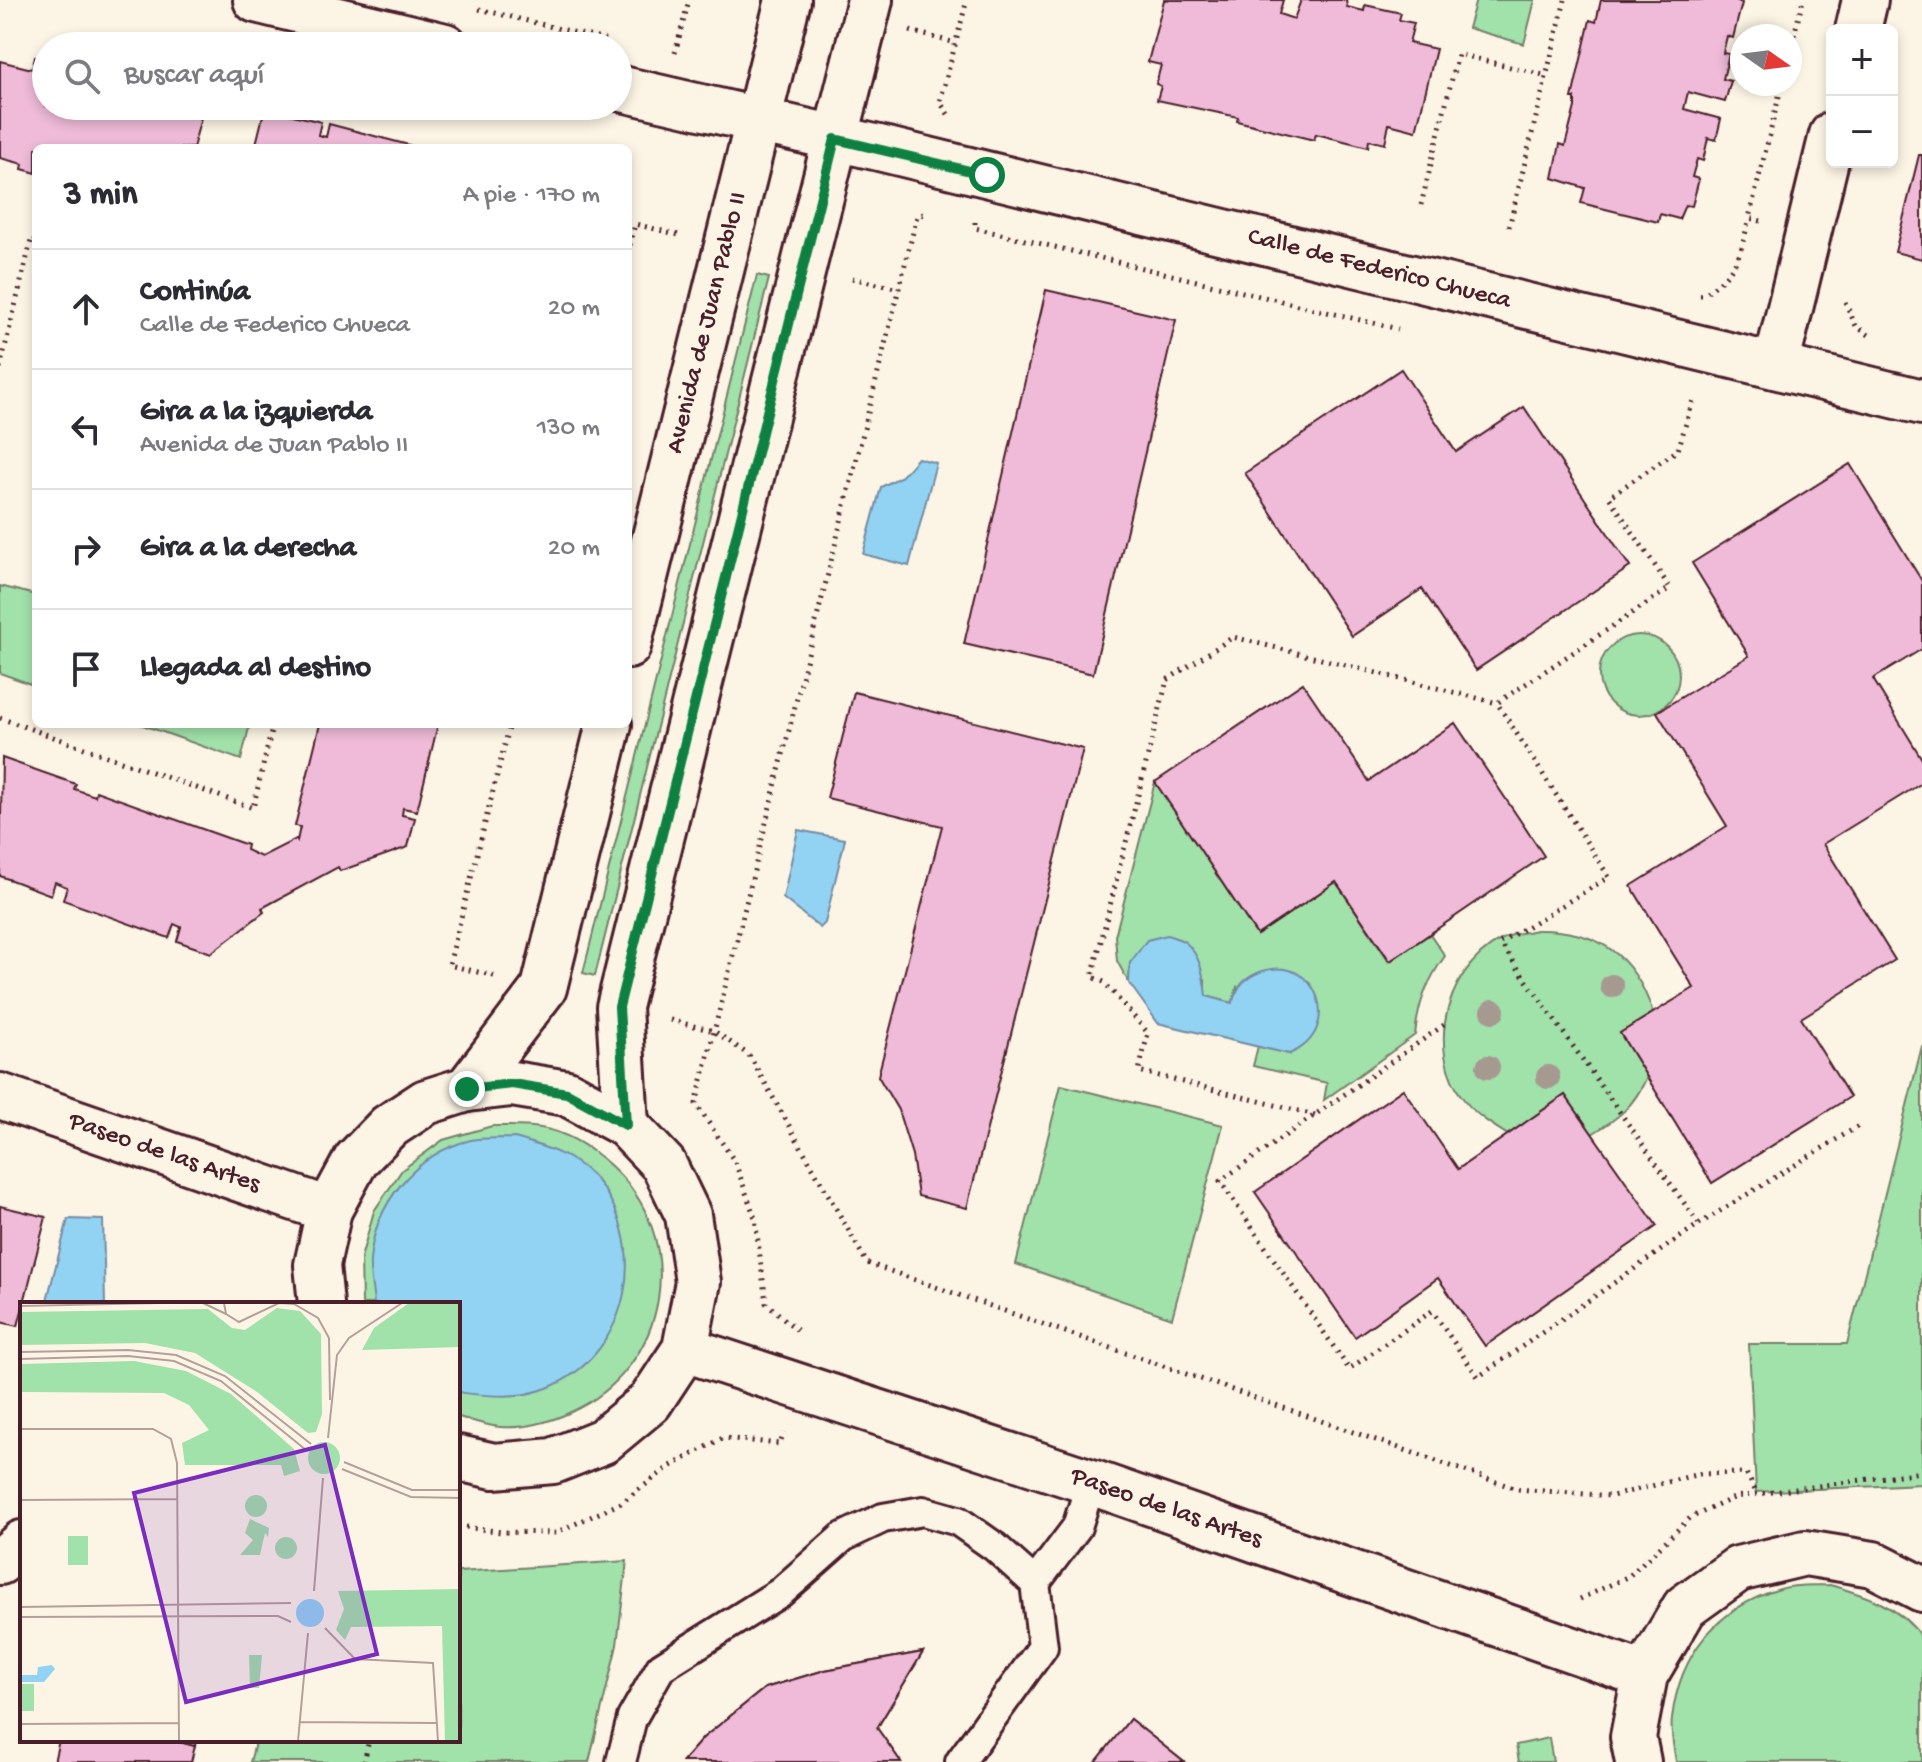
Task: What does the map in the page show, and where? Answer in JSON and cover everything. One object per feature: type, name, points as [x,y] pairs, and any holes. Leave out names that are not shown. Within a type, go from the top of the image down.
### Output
[{"type":"street","points":[[256,0],[387,32]]},
{"type":"street","name":"Avenida de Juan Pablo II","points":[[632,630],[788,0]]},
{"type":"street","points":[[626,1125],[619,1007],[870,0]]},
{"type":"street","points":[[1859,24],[1865,0]]},
{"type":"street","name":"Calle de Federico Chueca","points":[[632,91],[1922,402]]},
{"type":"street","points":[[1776,366],[1826,160]]},
{"type":"street","points":[[467,1089],[544,988],[608,728]]},
{"type":"street","points":[[321,1302],[317,1265],[329,1210],[356,1160],[388,1127],[426,1102],[467,1089],[512,1084],[567,1093],[626,1125],[664,1165],[688,1215],[698,1282],[685,1349],[650,1402],[603,1441],[553,1461],[494,1466],[460,1458]]},
{"type":"street","name":"Paseo de las Artes","points":[[0,1096],[329,1210]]},
{"type":"street","name":"Paseo de las Artes","points":[[685,1349],[1091,1482],[1645,1675]]},
{"type":"street","points":[[0,1562],[20,1545]]},
{"type":"street","points":[[1638,1762],[1633,1737],[1645,1675],[1685,1607],[1738,1569],[1805,1553],[1873,1564],[1922,1589]]},
{"type":"lane","points":[[1035,1583],[1077,1527],[1091,1482]]},
{"type":"lane","points":[[621,1762],[632,1718],[661,1667],[781,1592],[843,1537],[883,1518],[923,1511],[958,1521],[995,1547],[1035,1583],[1043,1647],[960,1762]]},
{"type":"path","points":[[662,53],[675,56],[689,0]]},
{"type":"path","points":[[950,117],[940,102],[967,0]]},
{"type":"path","points":[[1509,227],[1565,0]]},
{"type":"path","points":[[1797,24],[1803,0]]},
{"type":"path","points":[[473,7],[574,32]]},
{"type":"path","points":[[1421,205],[1458,54],[1547,76]]},
{"type":"path","points":[[962,217],[976,221],[987,175]]},
{"type":"path","points":[[460,1526],[502,1532],[555,1533],[621,1503],[669,1467],[723,1438],[780,1444],[814,1339],[795,1330],[766,1303],[755,1218],[735,1162],[696,1104],[917,216],[935,211]]},
{"type":"path","points":[[0,368],[32,237]]},
{"type":"path","points":[[1844,289],[1843,300],[1856,326],[1880,343]]},
{"type":"path","points":[[1497,703],[1670,588],[1609,497],[1678,450],[1693,400]]},
{"type":"path","points":[[1315,1115],[1139,1071],[1148,1033],[1104,982],[1092,977],[1167,680],[1233,637],[1497,703],[1609,877],[1500,943],[1699,1224]]},
{"type":"path","points":[[0,718],[253,808],[272,728]]},
{"type":"path","points":[[1444,1025],[1220,1181],[1349,1369],[1432,1311],[1478,1377],[1699,1224],[1860,1125]]},
{"type":"path","points":[[714,1031],[749,1055],[867,1263],[1517,1489],[1612,1496],[1699,1474],[1746,1473],[1756,1492]]},
{"type":"path","points":[[1572,1603],[1629,1576],[1690,1518],[1736,1497],[1922,1472]]},
{"type":"path","points":[[364,1762],[369,1742]]},
{"type":"green space","points":[[1476,0],[1535,0],[1524,44],[1468,28]]},
{"type":"green space","points":[[757,275],[769,278],[595,976],[583,973]]},
{"type":"green space","points":[[0,586],[32,594],[32,685],[0,673]]},
{"type":"green space","points":[[1631,635],[1647,635],[1661,642],[1672,653],[1679,667],[1676,690],[1661,708],[1647,715],[1631,715],[1617,708],[1606,697],[1599,683],[1599,667],[1606,653],[1617,642]]},
{"type":"green space","points":[[151,728],[249,728],[241,760]]},
{"type":"green space","points":[[1155,782],[1257,935],[1336,882],[1389,961],[1430,934],[1445,956],[1424,993],[1415,1035],[1324,1100],[1327,1083],[1253,1066],[1258,1046],[1289,1054],[1237,987],[1233,1003],[1205,996],[1205,979],[1130,963],[1129,983],[1117,961],[1115,936]]},
{"type":"green space","points":[[1536,930],[1577,934],[1610,949],[1635,975],[1653,1013],[1620,1033],[1647,1077],[1625,1110],[1592,1134],[1565,1095],[1508,1135],[1480,1116],[1465,1101],[1452,1080],[1445,1056],[1444,1032],[1448,1007],[1472,963],[1490,947],[1512,935]]},
{"type":"green space","points":[[1922,1046],[1922,1484],[1756,1492],[1749,1344],[1847,1344]]},
{"type":"green space","points":[[1061,1085],[1223,1125],[1172,1318],[1016,1264]]},
{"type":"green space","points":[[492,1126],[529,1126],[560,1133],[610,1165],[636,1194],[652,1228],[659,1263],[658,1299],[648,1333],[630,1365],[604,1392],[571,1412],[545,1422],[518,1427],[495,1426],[460,1417],[460,1302],[362,1302],[361,1258],[374,1211],[402,1170],[443,1140]]},
{"type":"green space","points":[[627,1561],[617,1645],[589,1762],[250,1762],[255,1742],[460,1742],[460,1572]]},
{"type":"green space","points":[[1830,1585],[1869,1598],[1892,1610],[1922,1638],[1922,1762],[1676,1762],[1672,1719],[1676,1695],[1683,1674],[1705,1636],[1720,1621],[1758,1597],[1792,1586]]},
{"type":"green space","points":[[1549,1738],[1553,1762],[1519,1762],[1516,1745]]},
{"type":"water","points":[[918,458],[936,463],[909,566],[863,554],[881,487],[902,476]]},
{"type":"water","points":[[798,830],[845,839],[825,923],[820,928],[783,898]]},
{"type":"water","points":[[1167,935],[1185,942],[1195,953],[1203,974],[1206,996],[1232,1003],[1245,980],[1260,972],[1280,969],[1297,973],[1309,983],[1317,997],[1320,1013],[1317,1029],[1306,1043],[1289,1054],[1158,1023],[1129,983],[1130,963],[1147,940]]},
{"type":"water","points":[[515,1138],[574,1161],[591,1174],[610,1200],[622,1230],[627,1261],[624,1293],[615,1323],[598,1350],[576,1372],[547,1388],[526,1394],[495,1396],[460,1392],[460,1302],[374,1302],[370,1266],[373,1240],[389,1201],[401,1184],[433,1156],[451,1147],[481,1139]]},
{"type":"water","points":[[68,1219],[103,1220],[105,1302],[47,1302]]},
{"type":"building","points":[[1164,0],[1283,0],[1279,14],[1294,19],[1301,0],[1346,0],[1347,7],[1364,11],[1365,5],[1401,13],[1399,20],[1414,23],[1409,43],[1436,49],[1416,131],[1389,124],[1385,144],[1369,140],[1368,147],[1316,134],[1314,140],[1237,121],[1238,117],[1157,100],[1161,86],[1156,84],[1161,65],[1148,62]]},
{"type":"building","points":[[1601,0],[1736,0],[1742,3],[1737,24],[1730,24],[1730,37],[1727,36],[1723,53],[1729,54],[1723,79],[1730,81],[1725,102],[1688,92],[1684,109],[1721,119],[1716,140],[1708,138],[1703,161],[1697,159],[1692,177],[1699,179],[1692,206],[1685,205],[1679,219],[1660,214],[1658,222],[1581,203],[1585,188],[1553,178],[1560,144],[1565,146],[1575,107],[1575,98],[1572,98],[1590,20],[1596,22]]},
{"type":"building","points":[[0,61],[32,69],[32,120],[200,120],[194,144],[32,144],[32,172],[22,169],[23,164],[0,158]]},
{"type":"building","points":[[262,120],[313,120],[321,122],[318,135],[326,137],[329,124],[405,144],[256,144]]},
{"type":"building","points":[[1919,155],[1922,155],[1922,259],[1895,252]]},
{"type":"building","points":[[1046,290],[1176,320],[1093,674],[964,644]]},
{"type":"building","points":[[1401,369],[1456,452],[1524,407],[1630,567],[1476,670],[1422,589],[1352,636],[1245,473]]},
{"type":"building","points":[[1850,464],[1922,581],[1922,649],[1873,679],[1922,759],[1922,783],[1823,844],[1895,960],[1801,1018],[1850,1097],[1712,1183],[1620,1033],[1694,988],[1631,886],[1727,826],[1657,712],[1749,656],[1692,563]]},
{"type":"building","points":[[1303,683],[1369,781],[1455,723],[1544,856],[1390,961],[1336,882],[1257,935],[1155,782]]},
{"type":"building","points":[[854,692],[1083,749],[967,1208],[918,1196],[912,1155],[898,1110],[878,1076],[942,826],[827,798]]},
{"type":"building","points":[[319,728],[437,728],[417,811],[403,808],[402,815],[415,818],[408,847],[340,871],[338,867],[262,908],[264,912],[211,953],[177,941],[181,927],[174,924],[169,938],[63,900],[67,887],[55,882],[51,895],[0,876],[2,758],[76,784],[74,789],[95,796],[96,791],[247,845],[246,850],[261,857],[297,841],[300,827],[295,826]]},
{"type":"building","points":[[1403,1089],[1458,1169],[1565,1095],[1657,1226],[1485,1346],[1438,1278],[1355,1337],[1255,1192]]},
{"type":"building","points":[[0,1206],[46,1217],[24,1302],[20,1302],[18,1326],[0,1322]]},
{"type":"building","points":[[923,1652],[877,1728],[901,1762],[682,1762],[703,1738],[765,1688],[825,1670]]},
{"type":"building","points":[[923,1652],[877,1728],[901,1762],[682,1762],[703,1738],[765,1688],[825,1670]]},
{"type":"building","points":[[1130,1719],[1184,1762],[1096,1762]]},
{"type":"building","points":[[1130,1719],[1184,1762],[1096,1762]]},
{"type":"building","points":[[59,1742],[180,1742],[195,1746],[191,1762],[54,1762]]},
{"type":"route","points":[[467,1089],[512,1084],[567,1093],[626,1125],[619,1007],[835,139],[987,175]]}]
